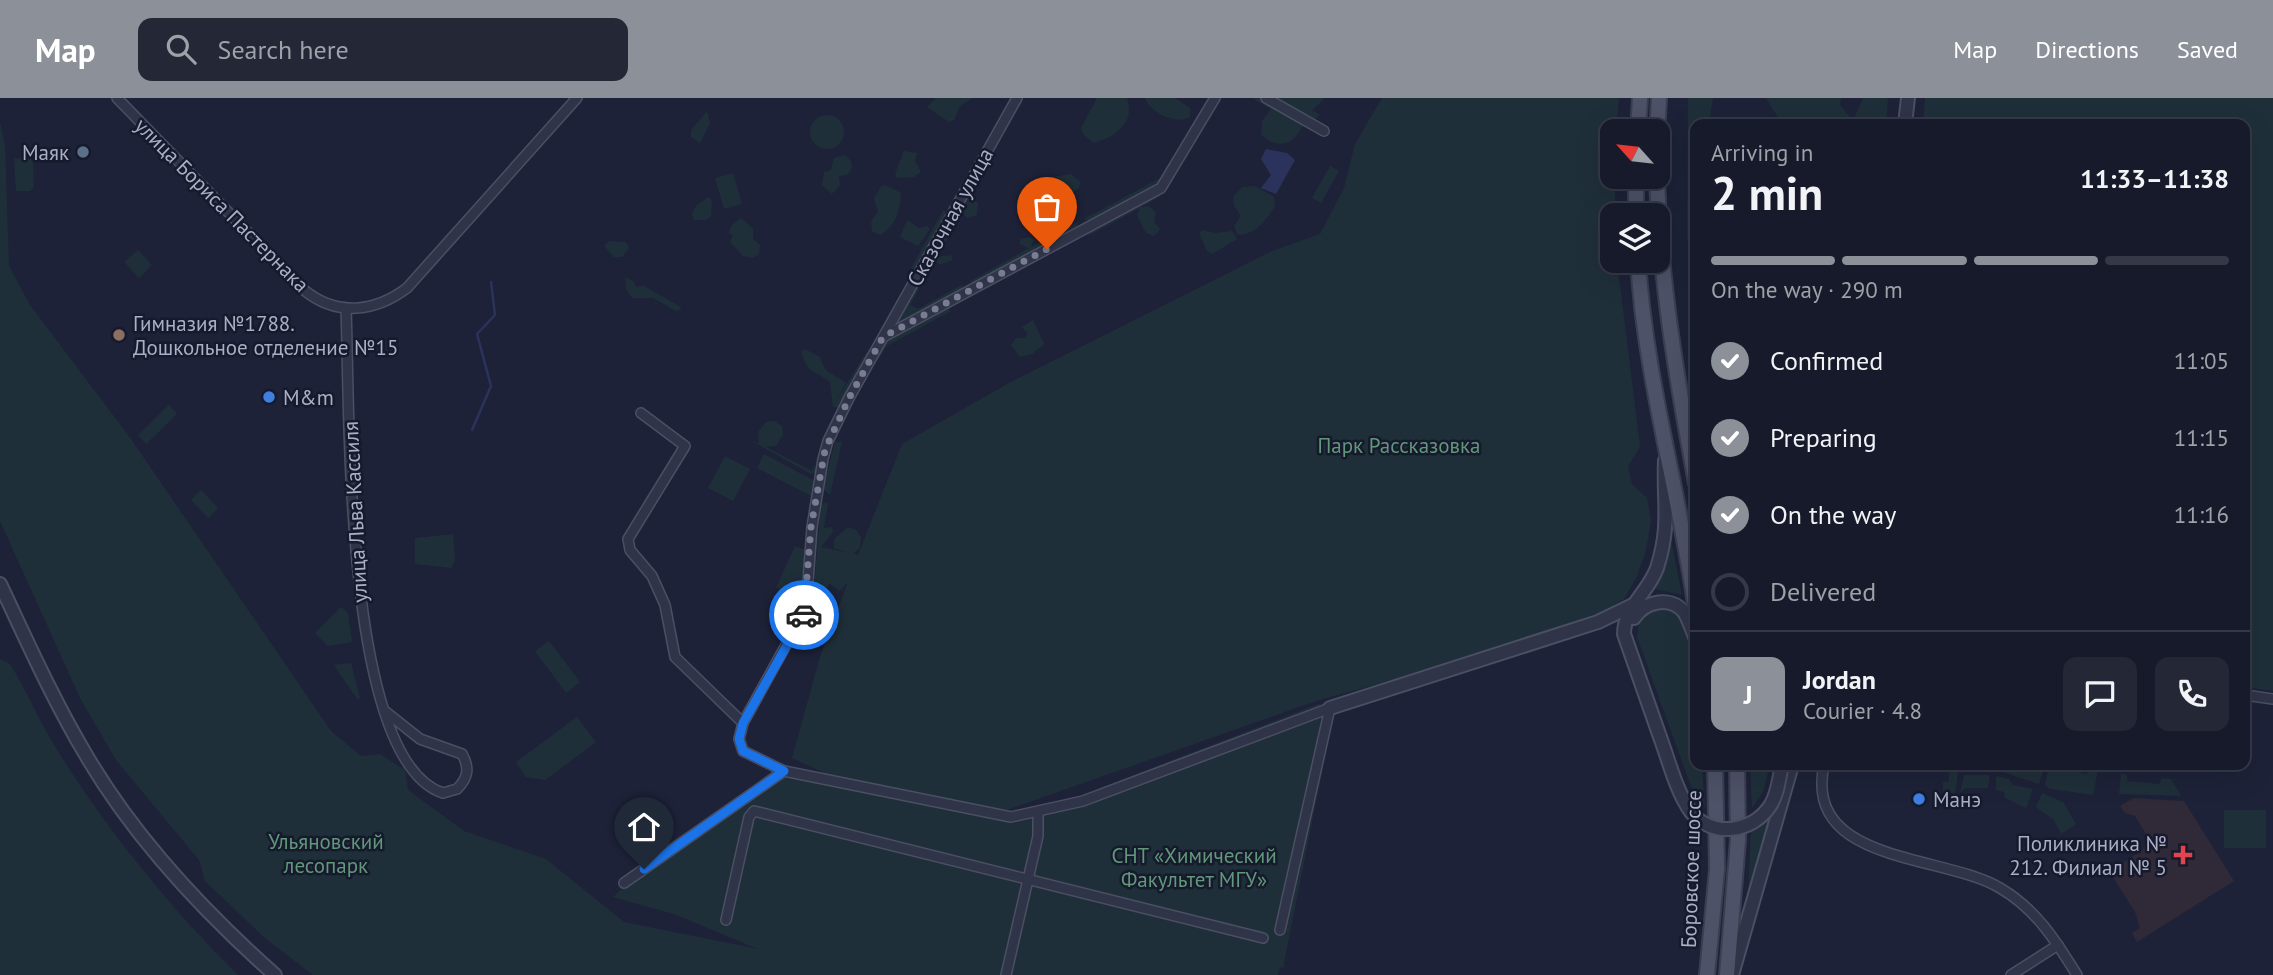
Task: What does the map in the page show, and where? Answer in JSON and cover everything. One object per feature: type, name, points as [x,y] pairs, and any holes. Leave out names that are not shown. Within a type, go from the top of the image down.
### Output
[{"type":"main road","points":[[1639,119],[1640,98]]},
{"type":"main road","points":[[1658,119],[1659,98]]},
{"type":"main road","points":[[1657,189],[1659,239],[1668,330],[1690,450]]},
{"type":"main road","points":[[1639,273],[1650,361],[1690,568]]},
{"type":"main road","name":"Боровское шоссе","points":[[1707,975],[1717,869],[1715,770]]},
{"type":"main road","name":"Боровское шоссе","points":[[1730,975],[1737,863],[1737,770]]},
{"type":"street","name":"улица Бориса Пастернака","points":[[117,98],[304,290],[322,302],[346,309],[374,307],[393,299],[407,288],[577,98]]},
{"type":"street","name":"Сказочная улица","points":[[743,723],[806,609],[811,527],[825,450],[849,398],[1017,98]]},
{"type":"street","name":"Сказочная улица","points":[[883,337],[1161,188],[1215,98]]},
{"type":"street","points":[[1266,98],[1324,131]]},
{"type":"street","points":[[1906,119],[1908,98]]},
{"type":"street","name":"улица Льва Кассиля","points":[[346,309],[358,579],[368,646],[391,734],[421,778],[443,793],[457,789],[467,775],[467,767],[461,754],[449,747],[420,739],[386,712]]},
{"type":"street","points":[[641,413],[685,446],[628,539],[630,550],[652,576],[666,605],[675,657],[743,723],[739,739],[743,751],[784,771],[1011,817],[1083,801],[1330,708],[1598,622],[1633,605]]},
{"type":"street","points":[[1666,443],[1664,477],[1668,515],[1665,535],[1653,577],[1624,621],[1624,634],[1664,735],[1695,804],[1705,815],[1720,821],[1744,819],[1759,809],[1766,799],[1774,770]]},
{"type":"street","points":[[0,584],[57,703],[87,756],[124,811],[185,889],[275,975]]},
{"type":"street","points":[[1690,626],[1684,612],[1666,603],[1644,607],[1631,624],[1632,639],[1687,805],[1700,820],[1720,829],[1742,827],[1761,817],[1774,799],[1781,770]]},
{"type":"street","points":[[1598,622],[1613,625],[1624,634]]},
{"type":"street","points":[[2250,696],[2273,699]]},
{"type":"street","points":[[1280,930],[1330,708]]},
{"type":"street","points":[[1730,975],[1791,770]]},
{"type":"street","points":[[1823,770],[1820,789],[1825,807],[1834,821],[1852,838],[1993,884],[2026,906],[2058,944],[2077,975]]},
{"type":"street","points":[[624,883],[784,771]]},
{"type":"street","points":[[726,920],[749,817],[754,811],[1263,938]]},
{"type":"street","points":[[1006,975],[1038,836],[1038,813]]},
{"type":"street","points":[[2011,975],[2058,944]]},
{"type":"shaded area","points":[[2133,798],[2184,801],[2234,881],[2137,942],[2132,933],[2140,928],[2135,912],[2109,871],[2143,850],[2145,844],[2146,834],[2135,816],[2125,813],[2120,806]]},
{"type":"green space","points":[[936,98],[973,98],[960,106],[954,120],[949,122],[927,107]]},
{"type":"green space","points":[[1097,98],[1127,98],[1129,107],[1126,122],[1121,128],[1094,143],[1083,134],[1081,128]]},
{"type":"green space","points":[[1145,98],[1175,98],[1190,108],[1190,117],[1178,120],[1164,116]]},
{"type":"green space","points":[[1252,98],[1259,98],[1322,135],[1302,126],[1294,138],[1284,144],[1267,139],[1261,134],[1262,121],[1271,109]]},
{"type":"green space","points":[[1274,98],[1325,98],[1312,110],[1320,115],[1315,119]]},
{"type":"green space","name":"Парк Рассказовка","points":[[1382,98],[1619,98],[1617,119],[1600,119],[1600,189],[1615,189],[1615,203],[1600,203],[1600,273],[1618,273],[1640,447],[1628,466],[1632,484],[1647,498],[1651,521],[1646,550],[1637,576],[1624,599],[1594,616],[1462,661],[1319,700],[1004,811],[833,777],[792,758],[820,657],[848,582],[839,591],[829,583],[822,604],[813,601],[821,504],[828,502],[824,528],[832,527],[833,532],[821,547],[850,553],[834,548],[834,539],[848,527],[856,530],[861,537],[860,547],[854,553],[858,555],[902,444],[1009,383],[1272,251],[1320,234],[1344,188],[1355,144]]},
{"type":"green space","points":[[1688,98],[1713,98],[1710,119],[1690,119],[1690,242],[1687,240]]},
{"type":"green space","points":[[1766,98],[1841,98],[1840,105],[1851,119],[1815,119],[1779,119]]},
{"type":"green space","points":[[1863,98],[1888,98],[1886,119],[1854,119]]},
{"type":"green space","points":[[1925,98],[2273,98],[2273,691],[2250,688],[2250,119],[1923,119]]},
{"type":"green space","points":[[707,111],[710,123],[700,143],[691,137],[691,130]]},
{"type":"green space","points":[[827,115],[839,120],[844,132],[839,144],[827,149],[815,144],[810,132],[815,120]]},
{"type":"green space","points":[[0,122],[5,146],[9,266],[30,305],[131,439],[331,731],[361,756],[380,754],[405,770],[408,790],[464,831],[546,859],[624,922],[758,949],[674,914],[613,897],[628,883],[785,776],[1016,820],[1318,704],[1335,707],[1283,968],[1280,967],[1278,975],[313,975],[265,938],[205,881],[199,860],[116,760],[80,698],[0,521]]},
{"type":"green space","points":[[904,151],[917,153],[915,161],[921,172],[914,177],[897,178],[895,174]]},
{"type":"green space","points":[[845,155],[851,161],[852,168],[847,175],[839,176],[840,185],[832,194],[822,185],[824,172],[831,170],[834,158]]},
{"type":"green space","points":[[29,157],[33,162],[34,186],[30,191],[16,191],[14,159]]},
{"type":"green space","points":[[1167,165],[1162,183],[1091,221],[1084,219],[1160,178]]},
{"type":"green space","points":[[1330,166],[1339,171],[1321,203],[1312,198]]},
{"type":"green space","points":[[733,173],[742,204],[724,209],[715,178]]},
{"type":"green space","points":[[1071,174],[1080,182],[1079,188],[1071,194],[1051,183],[1051,177]]},
{"type":"green space","points":[[885,185],[901,193],[893,222],[880,235],[872,231],[871,222],[878,211],[874,199],[881,186]]},
{"type":"green space","points":[[1255,186],[1274,197],[1275,206],[1255,230],[1238,235],[1234,226],[1241,216],[1234,206],[1233,196],[1243,187]]},
{"type":"green space","points":[[1157,195],[1161,196],[1141,207],[1149,206],[1156,213],[1154,222],[1160,229],[1154,236],[1146,233],[1137,215],[1140,208],[1088,236],[1090,231]]},
{"type":"green space","points":[[708,197],[712,201],[711,216],[706,220],[694,220],[692,214],[696,206]]},
{"type":"green space","points":[[966,197],[970,197],[968,202],[973,199],[978,203],[977,215],[967,218],[962,212],[937,257],[951,255],[953,260],[939,265],[935,260],[910,305],[918,309],[963,284],[962,290],[896,326]]},
{"type":"green space","points":[[1058,206],[1063,209],[1057,220],[1045,227],[1036,215],[1040,210]]},
{"type":"green space","points":[[944,209],[946,216],[917,269],[910,270]]},
{"type":"green space","points":[[741,218],[753,229],[753,239],[760,245],[759,254],[753,258],[743,256],[730,242],[733,235],[729,233],[731,226]]},
{"type":"green space","points":[[907,220],[919,228],[927,226],[930,229],[918,246],[900,237]]},
{"type":"green space","points":[[1078,222],[1076,229],[974,284],[970,281],[1029,248],[1019,244],[1021,239],[1029,237],[1034,240],[1031,247]]},
{"type":"green space","points":[[1203,230],[1216,233],[1232,231],[1237,239],[1212,254],[1207,251],[1199,233]]},
{"type":"green space","points":[[609,241],[626,242],[629,248],[622,257],[614,257],[604,246]]},
{"type":"green space","points":[[138,250],[152,265],[139,278],[124,262]]},
{"type":"green space","points":[[625,277],[633,281],[636,287],[644,286],[681,307],[680,310],[676,311],[653,298],[632,298],[626,289]]},
{"type":"green space","points":[[947,309],[951,311],[887,346],[875,364],[886,342]]},
{"type":"green space","points":[[1033,320],[1044,344],[1032,354],[1020,357],[1011,345],[1016,338],[1026,338],[1027,333],[1022,327]]},
{"type":"green space","points":[[805,349],[820,357],[827,371],[846,383],[835,403],[867,351],[867,357],[838,407],[833,407],[830,382],[806,364],[801,351]]},
{"type":"green space","points":[[169,405],[177,414],[146,444],[138,435]]},
{"type":"green space","points":[[774,421],[782,426],[783,435],[776,446],[766,447],[812,471],[815,464],[815,473],[811,474],[734,431],[759,444],[758,432],[766,422]]},
{"type":"green space","points":[[835,442],[842,442],[830,495],[823,489]]},
{"type":"green space","points":[[764,454],[813,480],[811,496],[757,468]]},
{"type":"green space","points":[[725,456],[750,469],[733,501],[708,488]]},
{"type":"green space","points":[[201,490],[218,508],[208,518],[191,500]]},
{"type":"green space","points":[[453,534],[455,560],[451,568],[415,564],[415,538]]},
{"type":"green space","points":[[1670,544],[1672,545],[1682,595],[1655,589]]},
{"type":"green space","points":[[795,546],[806,550],[801,598],[776,588]]},
{"type":"green space","points":[[1657,605],[1677,610],[1685,627],[1690,643],[1690,770],[1702,770],[1705,808],[1692,789],[1637,637],[1640,617]]},
{"type":"green space","points":[[341,607],[348,613],[352,642],[328,646],[315,633]]},
{"type":"green space","points":[[549,641],[580,682],[566,693],[535,651]]},
{"type":"green space","points":[[0,659],[10,664],[59,753],[120,841],[165,897],[238,975],[0,975]]},
{"type":"green space","points":[[351,663],[360,698],[357,699],[334,665]]},
{"type":"green space","points":[[577,717],[596,742],[545,780],[526,777],[516,762]]},
{"type":"green space","points":[[1750,770],[1769,770],[1763,792],[1752,808]]},
{"type":"green space","points":[[1949,770],[1959,770],[1955,794],[1943,791],[1943,782],[1949,782]]},
{"type":"green space","points":[[1996,770],[2043,770],[2039,784]]},
{"type":"green space","points":[[2048,770],[2070,770],[2087,774],[2088,770],[2098,770],[2093,795],[2050,789],[2045,785]]},
{"type":"green space","points":[[2121,773],[2127,775],[2127,781],[2160,784],[2161,778],[2171,779],[2181,796],[2119,794]]},
{"type":"green space","points":[[1964,775],[1990,775],[1988,788],[1965,788],[1960,793]]},
{"type":"green space","points":[[1996,776],[2009,779],[2013,785],[2033,789],[2026,808],[2005,798],[2004,792],[1996,790]]},
{"type":"green space","points":[[2042,793],[2063,802],[2076,824],[2061,834],[2054,820],[2036,807]]},
{"type":"green space","points":[[1775,805],[1748,898],[1751,828]]},
{"type":"green space","points":[[2224,810],[2266,810],[2266,848],[2224,848]]},
{"type":"water","points":[[1266,149],[1287,153],[1295,160],[1276,194],[1261,188],[1271,175],[1261,159]]},
{"type":"waterway","points":[[472,430],[491,386],[477,334],[495,315],[491,282]]},
{"type":"way so far","points":[[804,615],[811,527],[825,450],[849,398],[883,337],[1047,249]]},
{"type":"place","name":"Маяк","points":[[83,152]]},
{"type":"place","name":"Гимназия №1788. Дошкольное отделение №15","points":[[119,335]]},
{"type":"place","name":"M&m","points":[[269,397]]},
{"type":"place","name":"Манэ","points":[[1919,799]]},
{"type":"place","name":"Поликлиника № 212. Филиал № 5","points":[[2183,855]]},
{"type":"route","points":[[644,869],[784,771],[743,751],[739,739],[743,723],[804,615]]},
{"type":"park label","name":"Ульяновский лесопарк","points":[[326,853]]},
{"type":"park label","name":"СНТ «Химический Факультет МГУ»","points":[[1194,867]]}]
